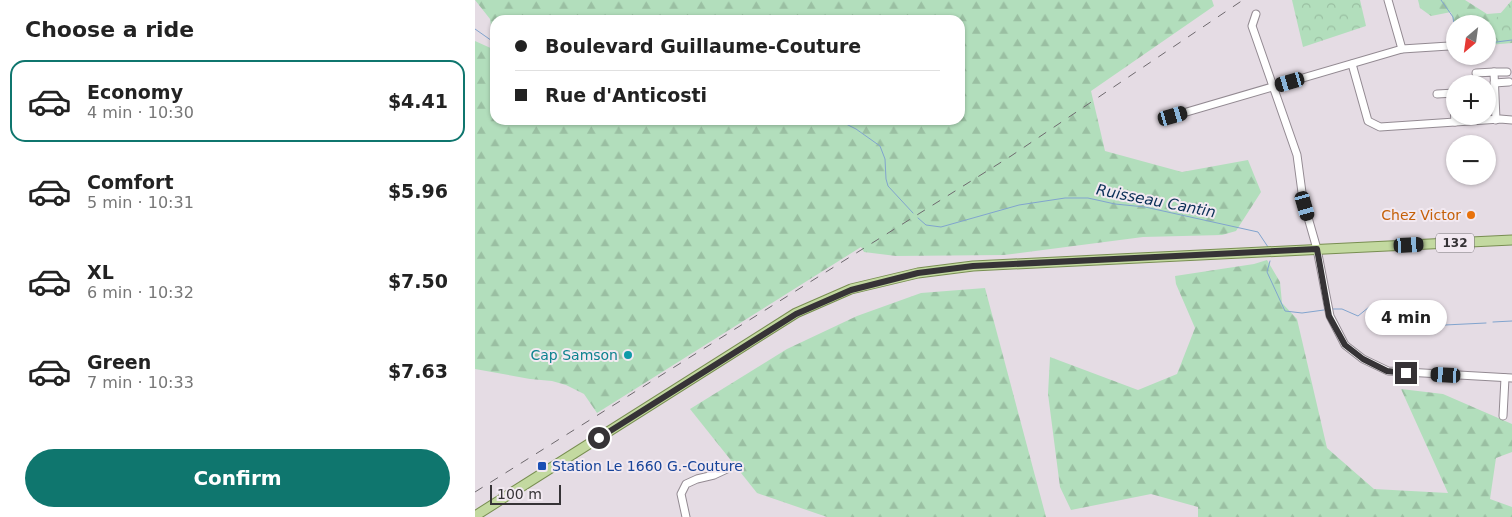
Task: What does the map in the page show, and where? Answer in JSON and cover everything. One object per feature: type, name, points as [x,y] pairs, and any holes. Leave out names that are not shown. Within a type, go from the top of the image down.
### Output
[{"type":"main road","name":"132","points":[[475,516],[796,314],[851,290],[918,273],[973,266],[1512,240]]},
{"type":"street","points":[[1388,0],[1402,49]]},
{"type":"street","points":[[1256,14],[1252,26],[1297,155],[1303,200],[1317,249],[1329,316],[1345,345],[1363,359],[1387,371],[1508,378],[1503,416]]},
{"type":"street","points":[[1173,116],[1402,49],[1446,46]]},
{"type":"street","points":[[1352,64],[1368,121],[1381,127],[1446,123]]},
{"type":"street","points":[[1476,73],[1507,72]]},
{"type":"street","points":[[1496,85],[1509,82]]},
{"type":"street","points":[[1437,94],[1446,93]]},
{"type":"street","points":[[1496,108],[1498,119],[1512,120]]},
{"type":"street","points":[[686,517],[681,494],[686,484],[729,468]]},
{"type":"green space","points":[[475,0],[1212,0],[1214,6],[1091,91],[1105,151],[1182,172],[1248,160],[1261,192],[1236,231],[1222,235],[1143,237],[1004,255],[896,256],[864,252],[861,247],[597,413],[584,394],[566,385],[552,381],[475,369],[475,41],[490,48],[490,125],[965,125],[965,15],[490,15],[490,19]]},
{"type":"green space","points":[[1292,0],[1360,0],[1366,26],[1303,47]]},
{"type":"green space","points":[[1418,0],[1465,0],[1487,14],[1512,12],[1512,43],[1496,44],[1496,15],[1452,15],[1451,12],[1431,16],[1420,8]]},
{"type":"green space","points":[[1512,0],[1512,40],[1496,42],[1496,19]]},
{"type":"green space","points":[[1267,260],[1280,282],[1282,303],[1297,319],[1327,448],[1374,489],[1448,493],[1401,389],[1443,394],[1512,424],[1512,452],[1496,458],[1490,499],[1512,507],[1512,517],[1198,517],[1198,507],[1151,494],[1071,510],[1060,487],[1048,394],[1050,357],[1138,390],[1177,374],[1195,328],[1176,284],[1175,276],[1254,264]]},
{"type":"green space","points":[[985,288],[1046,517],[827,517],[757,493],[690,409],[787,349],[857,316],[921,293]]},
{"type":"waterway","points":[[1441,0],[1452,15]]},
{"type":"waterway","name":"Ruisseau Cantin","points":[[475,29],[490,40]]},
{"type":"waterway","points":[[1496,42],[1512,40]]},
{"type":"waterway","name":"Ruisseau Cantin","points":[[848,125],[880,146],[885,159],[888,186],[913,213]]},
{"type":"waterway","name":"Ruisseau Cantin","points":[[918,218],[926,225],[941,227],[1019,205],[1065,198],[1088,198],[1115,204],[1145,207],[1258,232],[1268,247]]},
{"type":"waterway","name":"Ruisseau Cantin","points":[[1270,261],[1267,272],[1285,311],[1302,313],[1324,310]]},
{"type":"waterway","name":"Ruisseau Cantin","points":[[1332,309],[1342,309],[1358,316],[1374,303],[1412,324],[1424,326],[1486,323]]},
{"type":"waterway","name":"Ruisseau Cantin","points":[[1493,322],[1512,321]]},
{"type":"railway","points":[[475,492],[1011,156],[1243,0]]},
{"type":"place","name":"Chez Victor","points":[[1471,215]]},
{"type":"place","name":"Cap Samson","points":[[628,355]]},
{"type":"place","name":"Station Le 1660 G.-Couture","points":[[542,466]]},
{"type":"route","points":[[599,438],[796,314],[851,290],[918,273],[973,266],[1317,249],[1329,316],[1345,345],[1363,359],[1387,371],[1406,373]]}]
